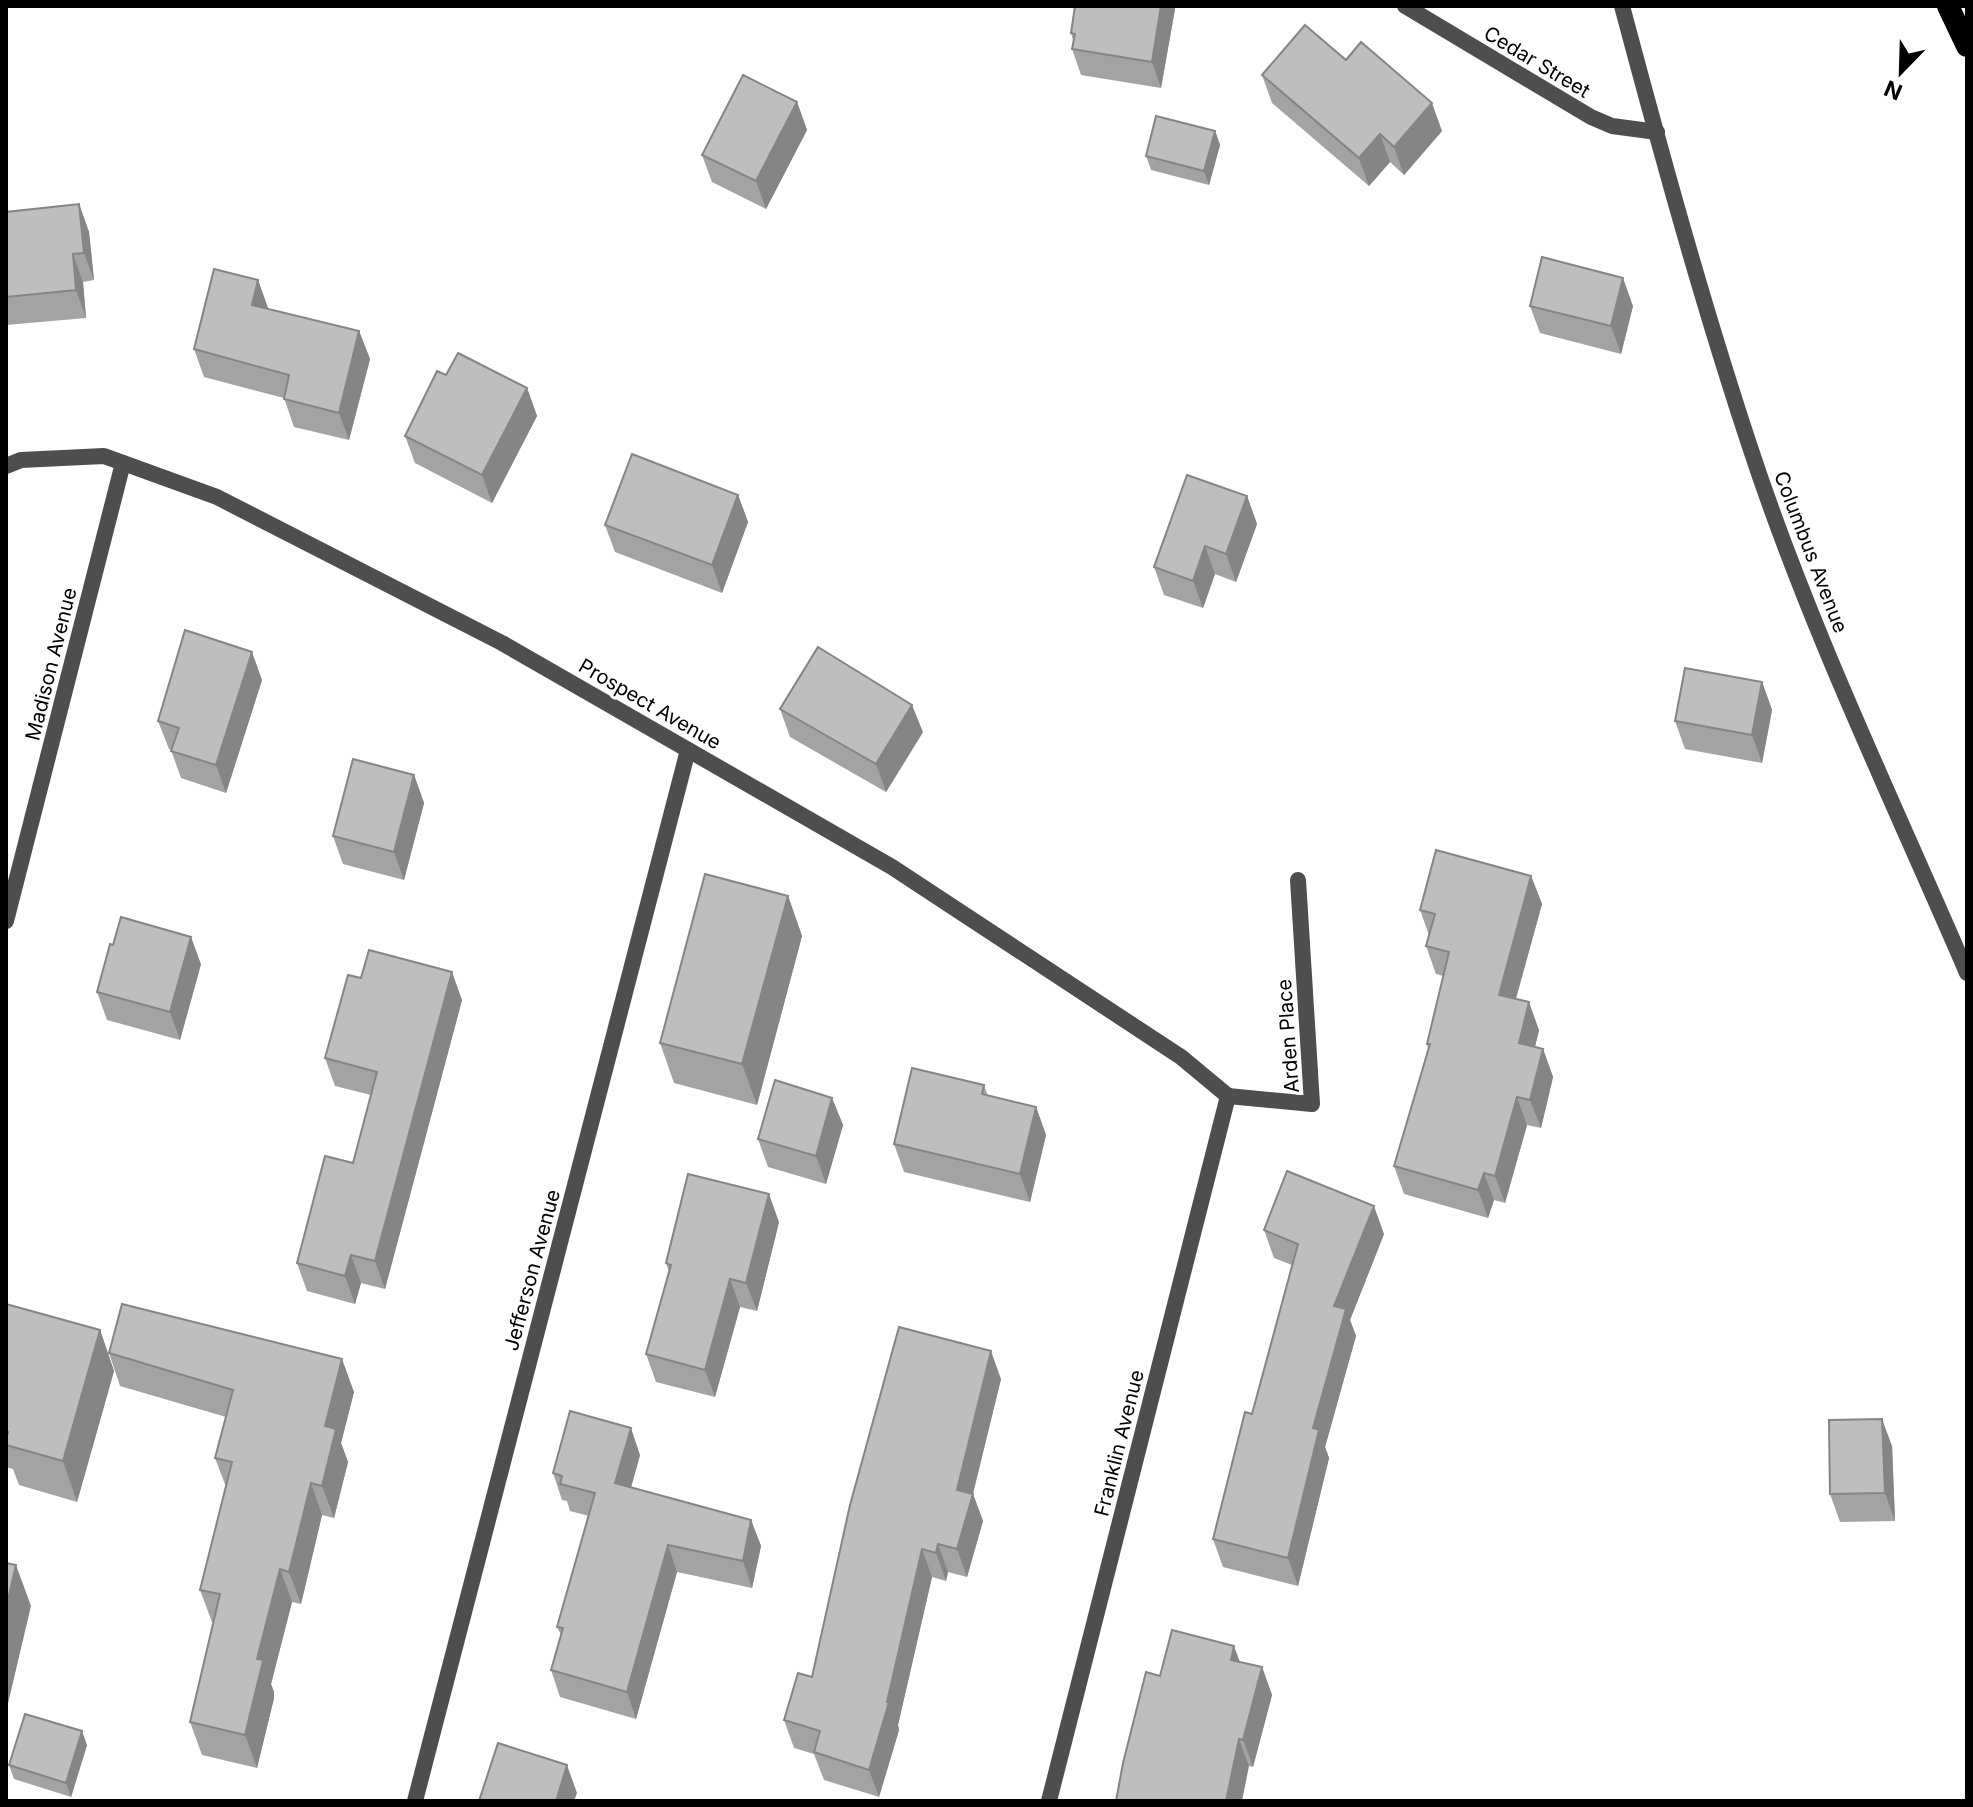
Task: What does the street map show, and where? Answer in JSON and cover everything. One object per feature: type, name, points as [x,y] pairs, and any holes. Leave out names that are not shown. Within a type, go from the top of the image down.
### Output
[{"type":"highway","points":[[1948,6],[1967,46]]},
{"type":"street","name":"Cedar Street","points":[[1405,6],[1591,117],[1612,126],[1657,132]]},
{"type":"street","name":"Columbus Avenue","points":[[1622,6],[1748,441],[1800,584],[1967,973]]},
{"type":"street","name":"Prospect Avenue","points":[[6,466],[21,460],[104,456],[217,497],[502,643],[892,867],[1181,1057],[1228,1096]]},
{"type":"street","name":"Madison Avenue","points":[[6,921],[123,463]]},
{"type":"street","name":"Jefferson Avenue","points":[[415,1801],[688,750]]},
{"type":"street","name":"Arden Place","points":[[1228,1096],[1312,1104],[1298,880]]},
{"type":"street","name":"Franklin Avenue","points":[[1049,1801],[1228,1096]]},
{"type":"building","points":[[1075,6],[1161,6],[1152,62],[1072,49]]},
{"type":"building","points":[[1305,25],[1346,60],[1361,42],[1432,103],[1394,147],[1380,134],[1359,158],[1262,75]]},
{"type":"building","points":[[743,75],[797,102],[756,181],[702,155]]},
{"type":"building","points":[[1156,116],[1215,131],[1204,171],[1146,156]]},
{"type":"building","points":[[79,204],[84,253],[73,254],[76,290],[6,297],[6,212]]},
{"type":"building","points":[[1542,257],[1623,278],[1611,326],[1530,306]]},
{"type":"building","points":[[214,269],[258,280],[252,305],[359,331],[339,413],[284,399],[289,375],[194,349]]},
{"type":"building","points":[[458,353],[527,388],[482,475],[405,436],[437,371],[446,375]]},
{"type":"building","points":[[632,454],[738,495],[712,565],[605,525]]},
{"type":"building","points":[[1187,475],[1247,496],[1226,554],[1205,546],[1193,581],[1154,567]]},
{"type":"building","points":[[185,630],[252,652],[216,765],[171,751],[179,728],[158,721]]},
{"type":"building","points":[[818,647],[912,705],[876,764],[780,709]]},
{"type":"building","points":[[1685,668],[1762,682],[1752,735],[1675,721]]},
{"type":"building","points":[[353,759],[414,775],[394,852],[333,836]]},
{"type":"building","points":[[1436,850],[1531,876],[1499,995],[1529,1002],[1519,1043],[1543,1049],[1530,1100],[1517,1097],[1495,1176],[1484,1173],[1478,1190],[1394,1166],[1430,1044],[1427,1044],[1449,952],[1426,946],[1435,914],[1420,910]]},
{"type":"building","points":[[705,874],[788,896],[742,1064],[660,1043]]},
{"type":"building","points":[[121,917],[191,937],[170,1012],[97,992]]},
{"type":"building","points":[[369,950],[452,972],[375,1261],[351,1255],[345,1276],[297,1263],[325,1156],[353,1163],[377,1072],[325,1058],[348,975],[361,978]]},
{"type":"building","points":[[912,1068],[984,1085],[982,1094],[1036,1107],[1020,1174],[894,1144]]},
{"type":"building","points":[[775,1080],[832,1098],[816,1156],[758,1139]]},
{"type":"building","points":[[1287,1171],[1374,1206],[1334,1306],[1346,1309],[1313,1428],[1319,1430],[1288,1558],[1213,1539],[1245,1412],[1252,1414],[1298,1244],[1264,1230]]},
{"type":"building","points":[[688,1174],[769,1194],[746,1283],[730,1279],[705,1370],[646,1354],[671,1265],[666,1263]]},
{"type":"building","points":[[6,1304],[100,1330],[63,1461],[6,1445]]},
{"type":"building","points":[[122,1304],[342,1359],[325,1426],[336,1429],[322,1486],[311,1483],[289,1572],[280,1569],[257,1659],[263,1660],[245,1735],[190,1722],[220,1594],[200,1590],[232,1462],[215,1458],[233,1390],[109,1353]]},
{"type":"building","points":[[899,1327],[991,1351],[957,1490],[973,1494],[957,1549],[938,1544],[936,1553],[922,1549],[889,1702],[869,1770],[814,1752],[820,1731],[784,1720],[798,1673],[812,1677],[850,1505]]},
{"type":"building","points":[[570,1411],[631,1428],[615,1483],[751,1520],[743,1561],[668,1545],[627,1692],[551,1670],[563,1628],[557,1627],[595,1493],[560,1484],[562,1476],[553,1473]]},
{"type":"building","points":[[1882,1419],[1885,1493],[1830,1494],[1829,1420]]},
{"type":"building","points":[[6,1563],[16,1565],[6,1608]]},
{"type":"building","points":[[1172,1630],[1234,1646],[1231,1660],[1262,1667],[1243,1740],[1239,1739],[1226,1801],[1116,1801],[1146,1672],[1160,1676]]},
{"type":"building","points":[[25,1714],[82,1731],[66,1783],[9,1765]]},
{"type":"building","points":[[498,1743],[567,1765],[556,1801],[479,1801]]}]
